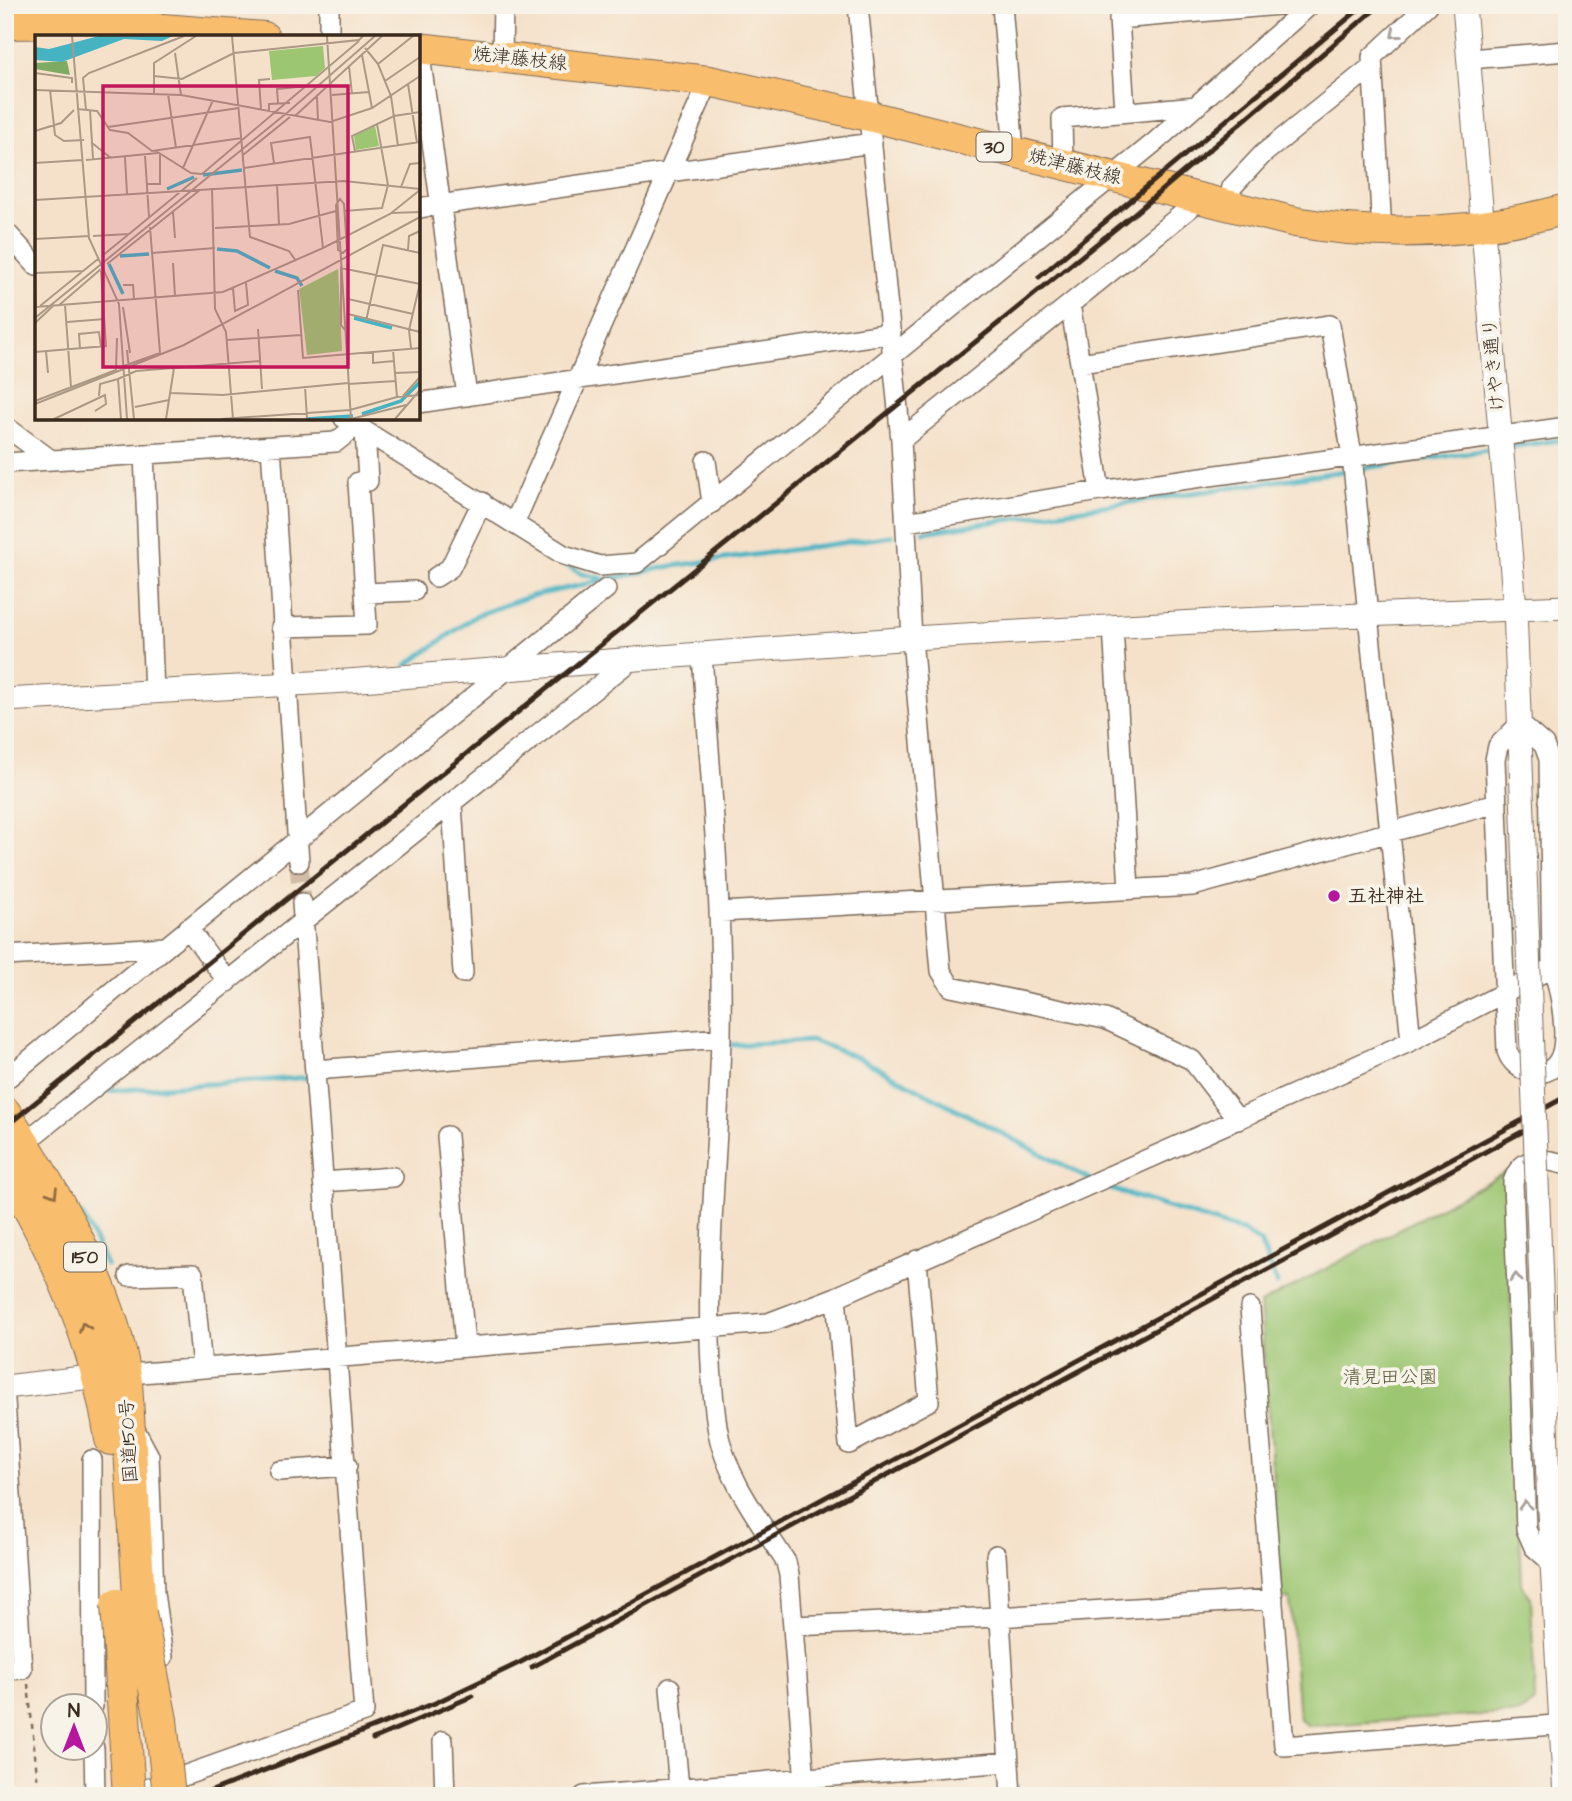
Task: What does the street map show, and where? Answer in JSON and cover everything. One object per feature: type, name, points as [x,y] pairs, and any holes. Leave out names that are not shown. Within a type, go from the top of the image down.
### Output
[{"type":"highway","name":"国道150号","points":[[5,1113],[14,1154],[74,1231],[107,1312],[112,1375],[111,1441],[149,1796]]},
{"type":"highway","name":"国道150号","points":[[112,1375],[128,1416],[128,1796]]},
{"type":"highway","name":"150","points":[[129,1609],[161,1720],[176,1786]]},
{"type":"highway","name":"150","points":[[112,1796],[110,1743],[129,1609]]},
{"type":"main road","points":[[5,24],[88,23],[239,35]]},
{"type":"main road","name":"焼津藤枝線","points":[[420,48],[709,81],[870,130],[1014,152],[1339,230],[1382,232],[1482,226],[1567,209]]},
{"type":"street","points":[[329,5],[329,35]]},
{"type":"street","points":[[502,57],[503,5]]},
{"type":"street","points":[[858,5],[894,356],[912,638],[941,971],[951,987],[1105,1019],[1192,1060],[1238,1120]]},
{"type":"street","points":[[1002,5],[1014,152]]},
{"type":"street","points":[[1125,111],[1119,19],[1279,5]]},
{"type":"street","points":[[355,425],[582,563],[616,566],[637,564],[1197,106],[1310,5]]},
{"type":"street","points":[[1382,232],[1370,68],[1372,57],[1427,5]]},
{"type":"street","name":"けやき通り","points":[[1464,5],[1515,608],[1550,1537]]},
{"type":"street","points":[[1469,59],[1567,51]]},
{"type":"street","points":[[420,62],[467,396]]},
{"type":"street","points":[[901,440],[1070,303],[1215,202],[1263,154],[1370,68]]},
{"type":"street","points":[[514,524],[709,81]]},
{"type":"street","points":[[1063,164],[1062,118],[1197,106]]},
{"type":"street","points":[[420,208],[668,173],[870,130]]},
{"type":"street","points":[[5,230],[35,263]]},
{"type":"street","points":[[1070,303],[1100,491]]},
{"type":"street","points":[[1080,363],[1330,326],[1353,464],[1411,1041]]},
{"type":"street","points":[[420,403],[891,333]]},
{"type":"street","points":[[5,463],[336,442],[355,425]]},
{"type":"street","points":[[281,627],[367,625],[358,482],[369,481],[355,425]]},
{"type":"street","points":[[5,426],[51,460]]},
{"type":"street","points":[[906,522],[1100,491],[1353,464],[1500,435],[1567,427]]},
{"type":"street","points":[[271,447],[281,627],[299,862]]},
{"type":"street","points":[[144,454],[154,692]]},
{"type":"street","points":[[706,461],[712,503]]},
{"type":"street","points":[[436,577],[450,568],[482,502]]},
{"type":"street","points":[[5,1080],[297,838],[606,589]]},
{"type":"street","points":[[365,593],[414,590]]},
{"type":"street","points":[[5,700],[510,669],[912,638],[1567,607]]},
{"type":"street","points":[[1113,627],[1129,888]]},
{"type":"street","points":[[702,655],[720,912],[720,1045],[711,1327],[717,1427],[724,1452],[786,1562],[794,1626],[805,1786]]},
{"type":"street","points":[[14,1154],[228,982],[303,913],[452,805],[631,660]]},
{"type":"street","points":[[1520,724],[1548,752],[1558,801],[1563,1047],[1560,1059],[1551,1070],[1527,1072],[1510,1060],[1497,803],[1496,752],[1520,724]]},
{"type":"street","points":[[720,912],[1193,886],[1497,803]]},
{"type":"street","points":[[452,805],[463,973]]},
{"type":"street","points":[[128,1796],[176,1786],[364,1712],[303,913]]},
{"type":"street","points":[[188,929],[228,982]]},
{"type":"street","points":[[5,956],[166,947]]},
{"type":"street","points":[[5,1387],[336,1356],[768,1323],[836,1297],[1238,1120],[1411,1041],[1560,964]]},
{"type":"street","points":[[314,1070],[720,1045]]},
{"type":"street","points":[[447,1136],[465,1346]]},
{"type":"street","points":[[1552,1563],[1534,1547],[1525,1529],[1513,1182],[1524,1163],[1533,1159],[1546,1159],[1567,1165]]},
{"type":"street","points":[[323,1182],[393,1177]]},
{"type":"street","points":[[836,1297],[849,1444],[929,1401],[916,1260]]},
{"type":"street","points":[[1567,1271],[1567,1306]]},
{"type":"street","points":[[128,1276],[193,1274],[202,1368]]},
{"type":"street","points":[[1250,1308],[1284,1746],[1564,1725]]},
{"type":"street","points":[[5,1399],[14,1669]]},
{"type":"street","points":[[128,1416],[149,1456],[154,1593],[164,1662],[176,1786]]},
{"type":"street","points":[[92,1460],[93,1692]]},
{"type":"street","points":[[279,1471],[347,1466]]},
{"type":"street","points":[[1565,1796],[1564,1725],[1550,1537],[1567,1518]]},
{"type":"street","points":[[996,1555],[1011,1796]]},
{"type":"street","points":[[794,1626],[998,1617],[1272,1599]]},
{"type":"street","points":[[93,1669],[164,1662]]},
{"type":"street","points":[[670,1688],[679,1788]]},
{"type":"street","points":[[443,1741],[445,1796]]},
{"type":"street","points":[[94,1762],[95,1796]]},
{"type":"street","points":[[584,1796],[679,1788],[805,1786],[1008,1762]]},
{"type":"path","points":[[1559,1234],[1559,1237],[1567,1240]]},
{"type":"path","points":[[14,1669],[27,1673],[39,1796]]},
{"type":"green space","name":"清見田公園","points":[[1506,1172],[1522,1586],[1531,1597],[1535,1701],[1520,1713],[1308,1726],[1299,1719],[1290,1599],[1282,1599],[1260,1304]]},
{"type":"waterway","points":[[1509,447],[1567,439]]},
{"type":"waterway","points":[[924,532],[1495,449]]},
{"type":"waterway","points":[[407,665],[477,615],[531,596],[666,567],[892,536]]},
{"type":"waterway","points":[[565,564],[582,574],[601,578]]},
{"type":"waterway","points":[[726,1045],[813,1041],[859,1058],[1089,1179]]},
{"type":"waterway","points":[[85,1106],[105,1091],[312,1077]]},
{"type":"waterway","points":[[1101,1186],[1243,1231],[1260,1242],[1277,1284]]},
{"type":"waterway","points":[[82,1214],[106,1265]]},
{"type":"tunnel","points":[[299,862],[302,903]]},
{"type":"railway","points":[[1039,277],[1364,5]]},
{"type":"railway","points":[[5,1127],[1136,212],[1380,5]]},
{"type":"railway","points":[[199,1796],[435,1703],[521,1662],[1567,1096]]},
{"type":"railway","points":[[532,1667],[1542,1121]]},
{"type":"railway","points":[[373,1739],[473,1696]]},
{"type":"place","name":"五社神社","points":[[1334,896]]}]
